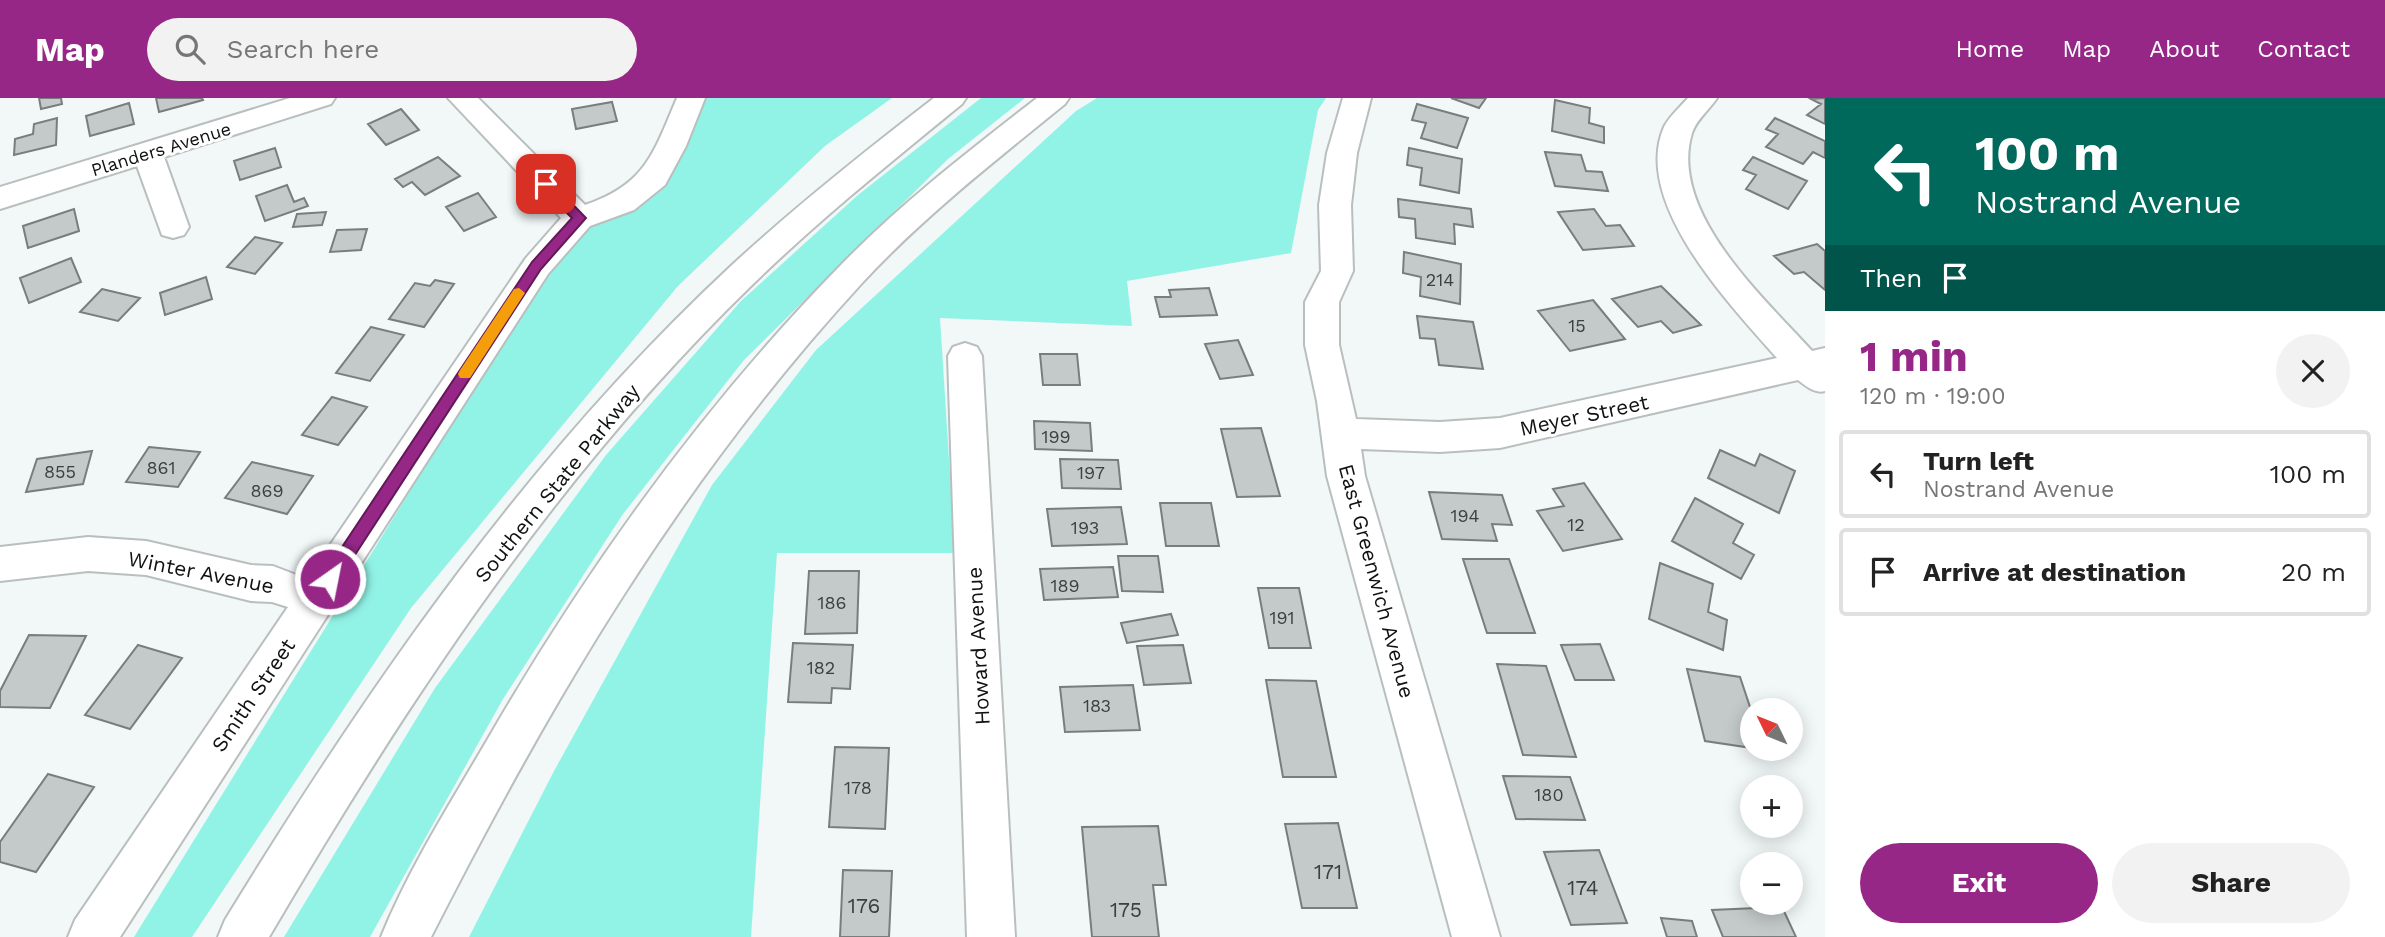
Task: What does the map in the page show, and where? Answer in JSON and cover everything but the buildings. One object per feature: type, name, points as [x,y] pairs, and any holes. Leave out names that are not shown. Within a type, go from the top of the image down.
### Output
[{"type":"main road","name":"Planders Avenue","points":[[0,198],[321,98]]},
{"type":"main road","points":[[462,98],[579,218],[623,204],[654,178],[691,98]]},
{"type":"main road","name":"Southern State Parkway","points":[[242,937],[348,768],[429,648],[507,541],[608,417],[693,324],[813,207],[952,98]]},
{"type":"main road","points":[[405,937],[478,797],[544,682],[622,560],[715,431],[778,353],[870,256],[959,173],[1055,98]]},
{"type":"main road","name":"East Greenwich Avenue","points":[[1357,98],[1342,153],[1335,205],[1337,271],[1322,302],[1322,345],[1346,476],[1476,937]]},
{"type":"main road","points":[[1703,98],[1683,120],[1675,140],[1672,162],[1680,204],[1714,260],[1818,370]]},
{"type":"main road","points":[[148,153],[173,227]]},
{"type":"main road","name":"Smith Street","points":[[92,937],[537,265],[579,218]]},
{"type":"main road","name":"Howard Avenue","points":[[965,356],[991,937]]},
{"type":"main road","name":"Meyer Street","points":[[1339,433],[1465,438],[1818,370]]},
{"type":"main road","name":"Winter Avenue","points":[[0,564],[88,554],[146,558],[251,583],[273,584],[316,600]]},
{"type":"green space","points":[[691,98],[892,98],[825,146],[678,286],[411,608],[192,937],[134,937],[579,218],[623,203]]},
{"type":"green space","points":[[981,98],[1025,98],[948,159],[744,360],[623,514],[503,699],[370,937],[284,937],[435,688],[606,455],[741,301],[858,195]]},
{"type":"green space","points":[[1097,98],[1326,98],[1318,110],[1291,253],[1127,281],[1132,326],[940,318],[955,553],[777,553],[751,937],[469,937],[554,771],[712,485],[816,350],[1076,111]]},
{"type":"slow traffic","points":[[465,374],[519,293]]},
{"type":"route","points":[[330,579],[537,265],[579,218],[546,184]]}]
